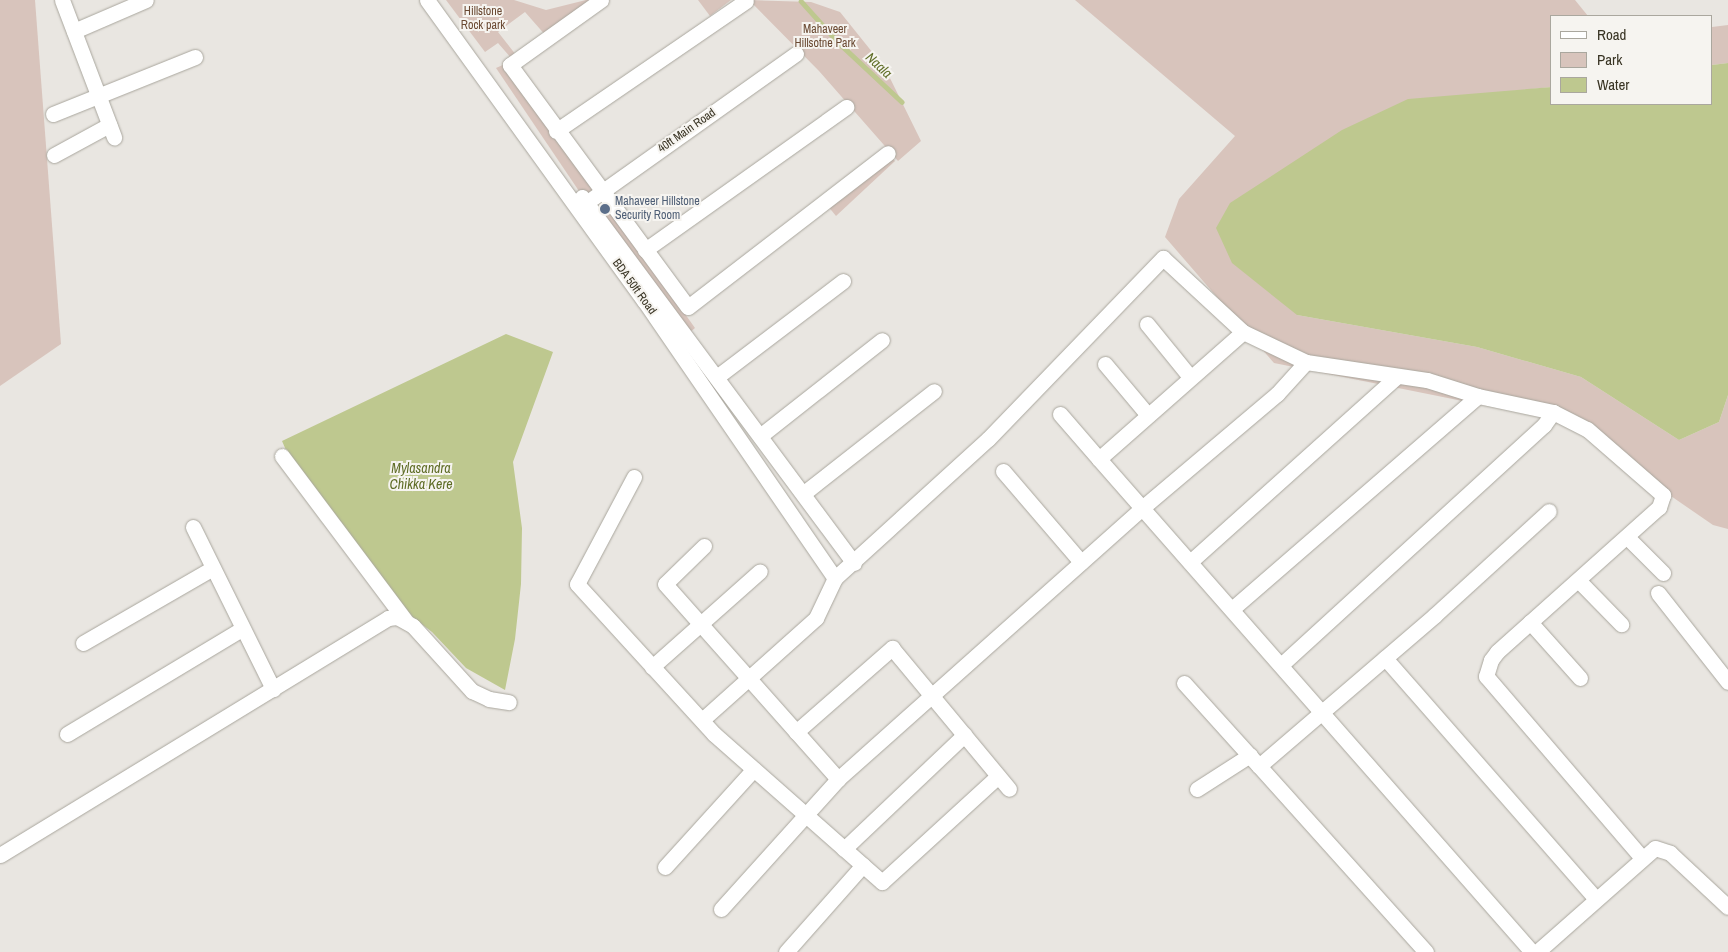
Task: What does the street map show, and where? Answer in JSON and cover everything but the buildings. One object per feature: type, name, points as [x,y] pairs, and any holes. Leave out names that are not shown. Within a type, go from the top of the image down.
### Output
[{"type":"street","points":[[54,155],[111,131],[62,0]]},
{"type":"street","points":[[74,32],[146,0]]},
{"type":"street","name":"BDA 50ft Road","points":[[427,0],[582,206],[718,376],[854,563]]},
{"type":"street","name":"BDA 50ft Road","points":[[440,0],[835,578]]},
{"type":"street","points":[[601,0],[510,65],[601,192],[688,307],[888,153]]},
{"type":"street","points":[[556,130],[746,1]]},
{"type":"street","name":"40ft Main Road","points":[[582,206],[796,54]]},
{"type":"street","points":[[53,114],[194,57]]},
{"type":"street","points":[[645,250],[846,107]]},
{"type":"street","points":[[702,720],[816,618],[835,578],[854,563],[988,439],[1163,258],[1242,332],[1306,362],[1427,380],[1478,396],[1553,412],[1587,428],[1663,495],[1659,507],[1490,660],[1486,676],[1642,858]]},
{"type":"street","points":[[718,376],[842,281]]},
{"type":"street","points":[[1147,324],[1190,377]]},
{"type":"street","points":[[1099,459],[1147,414],[1242,332]]},
{"type":"street","points":[[760,436],[882,340]]},
{"type":"street","points":[[721,909],[838,779],[1142,508],[1276,394],[1306,362]]},
{"type":"street","points":[[1105,364],[1147,414]]},
{"type":"street","points":[[1190,562],[1397,376]]},
{"type":"street","points":[[804,493],[934,391]]},
{"type":"street","points":[[1232,609],[1478,396]]},
{"type":"street","points":[[1281,665],[1537,432],[1553,412]]},
{"type":"street","points":[[1060,414],[1532,952]]},
{"type":"street","points":[[282,456],[404,620],[472,691],[489,699],[509,702]]},
{"type":"street","points":[[1002,471],[1081,562]]},
{"type":"street","points":[[634,477],[576,584],[702,720],[754,769],[882,882],[998,776]]},
{"type":"street","points":[[1197,790],[1254,761],[1322,712],[1549,511]]},
{"type":"street","points":[[193,527],[273,689]]},
{"type":"street","points":[[1626,536],[1663,573]]},
{"type":"street","points":[[704,546],[665,584],[747,680],[838,779]]},
{"type":"street","points":[[83,643],[213,568]]},
{"type":"street","points":[[652,667],[698,623],[760,571]]},
{"type":"street","points":[[1578,580],[1621,624]]},
{"type":"street","points":[[1658,593],[1728,682]]},
{"type":"street","points":[[0,855],[388,618],[404,620]]},
{"type":"street","points":[[1530,622],[1580,678]]},
{"type":"street","points":[[67,734],[242,628]]},
{"type":"street","points":[[796,732],[892,648],[1009,789]]},
{"type":"street","points":[[1385,658],[1596,899]]},
{"type":"street","points":[[1184,683],[1426,952]]},
{"type":"street","points":[[844,849],[964,734]]},
{"type":"street","points":[[665,867],[754,769]]},
{"type":"street","points":[[1537,952],[1655,848],[1670,853],[1728,907]]},
{"type":"street","points":[[786,952],[863,865]]},
{"type":"green space","points":[[0,0],[35,0],[61,344],[0,386]]},
{"type":"green space","name":"Hillstone Rock park","points":[[446,0],[514,0],[546,10],[586,0],[602,0],[547,37],[525,12],[498,32],[516,55],[511,58],[498,43],[485,52]]},
{"type":"green space","points":[[698,0],[731,0],[710,16]]},
{"type":"green space","name":"Mahaveer Hillsotne Park","points":[[749,0],[811,2],[840,12],[885,68],[921,141],[898,161],[819,71]]},
{"type":"green space","points":[[1075,0],[1575,0],[1587,15],[1550,15],[1550,87],[1513,91],[1297,315],[1477,347],[1581,377],[1679,440],[1719,422],[1728,395],[1728,529],[1713,525],[1562,421],[1274,363],[1165,237],[1179,199],[1235,136]]},
{"type":"green space","points":[[1728,25],[1728,63],[1713,65],[1713,27]]},
{"type":"green space","points":[[505,64],[601,192],[587,203],[496,68]]},
{"type":"green space","points":[[888,153],[895,161],[836,216],[827,205]]},
{"type":"green space","points":[[611,210],[695,328],[689,333],[604,216]]},
{"type":"water","points":[[1728,63],[1728,395],[1719,422],[1679,440],[1581,377],[1477,347],[1297,315],[1232,263],[1216,228],[1230,203],[1342,130],[1408,99],[1550,87],[1550,105],[1713,105],[1713,65]]},
{"type":"water","name":"Mylasandra Chikka Kere","points":[[506,334],[553,352],[513,462],[522,528],[521,584],[515,639],[505,690],[466,668],[432,632],[401,608],[299,480],[282,441]]},
{"type":"waterway","name":"Naala","points":[[801,1],[839,43],[902,102]]},
{"type":"place","name":"Mahaveer Hillstone Security Room","points":[[605,209]]}]
